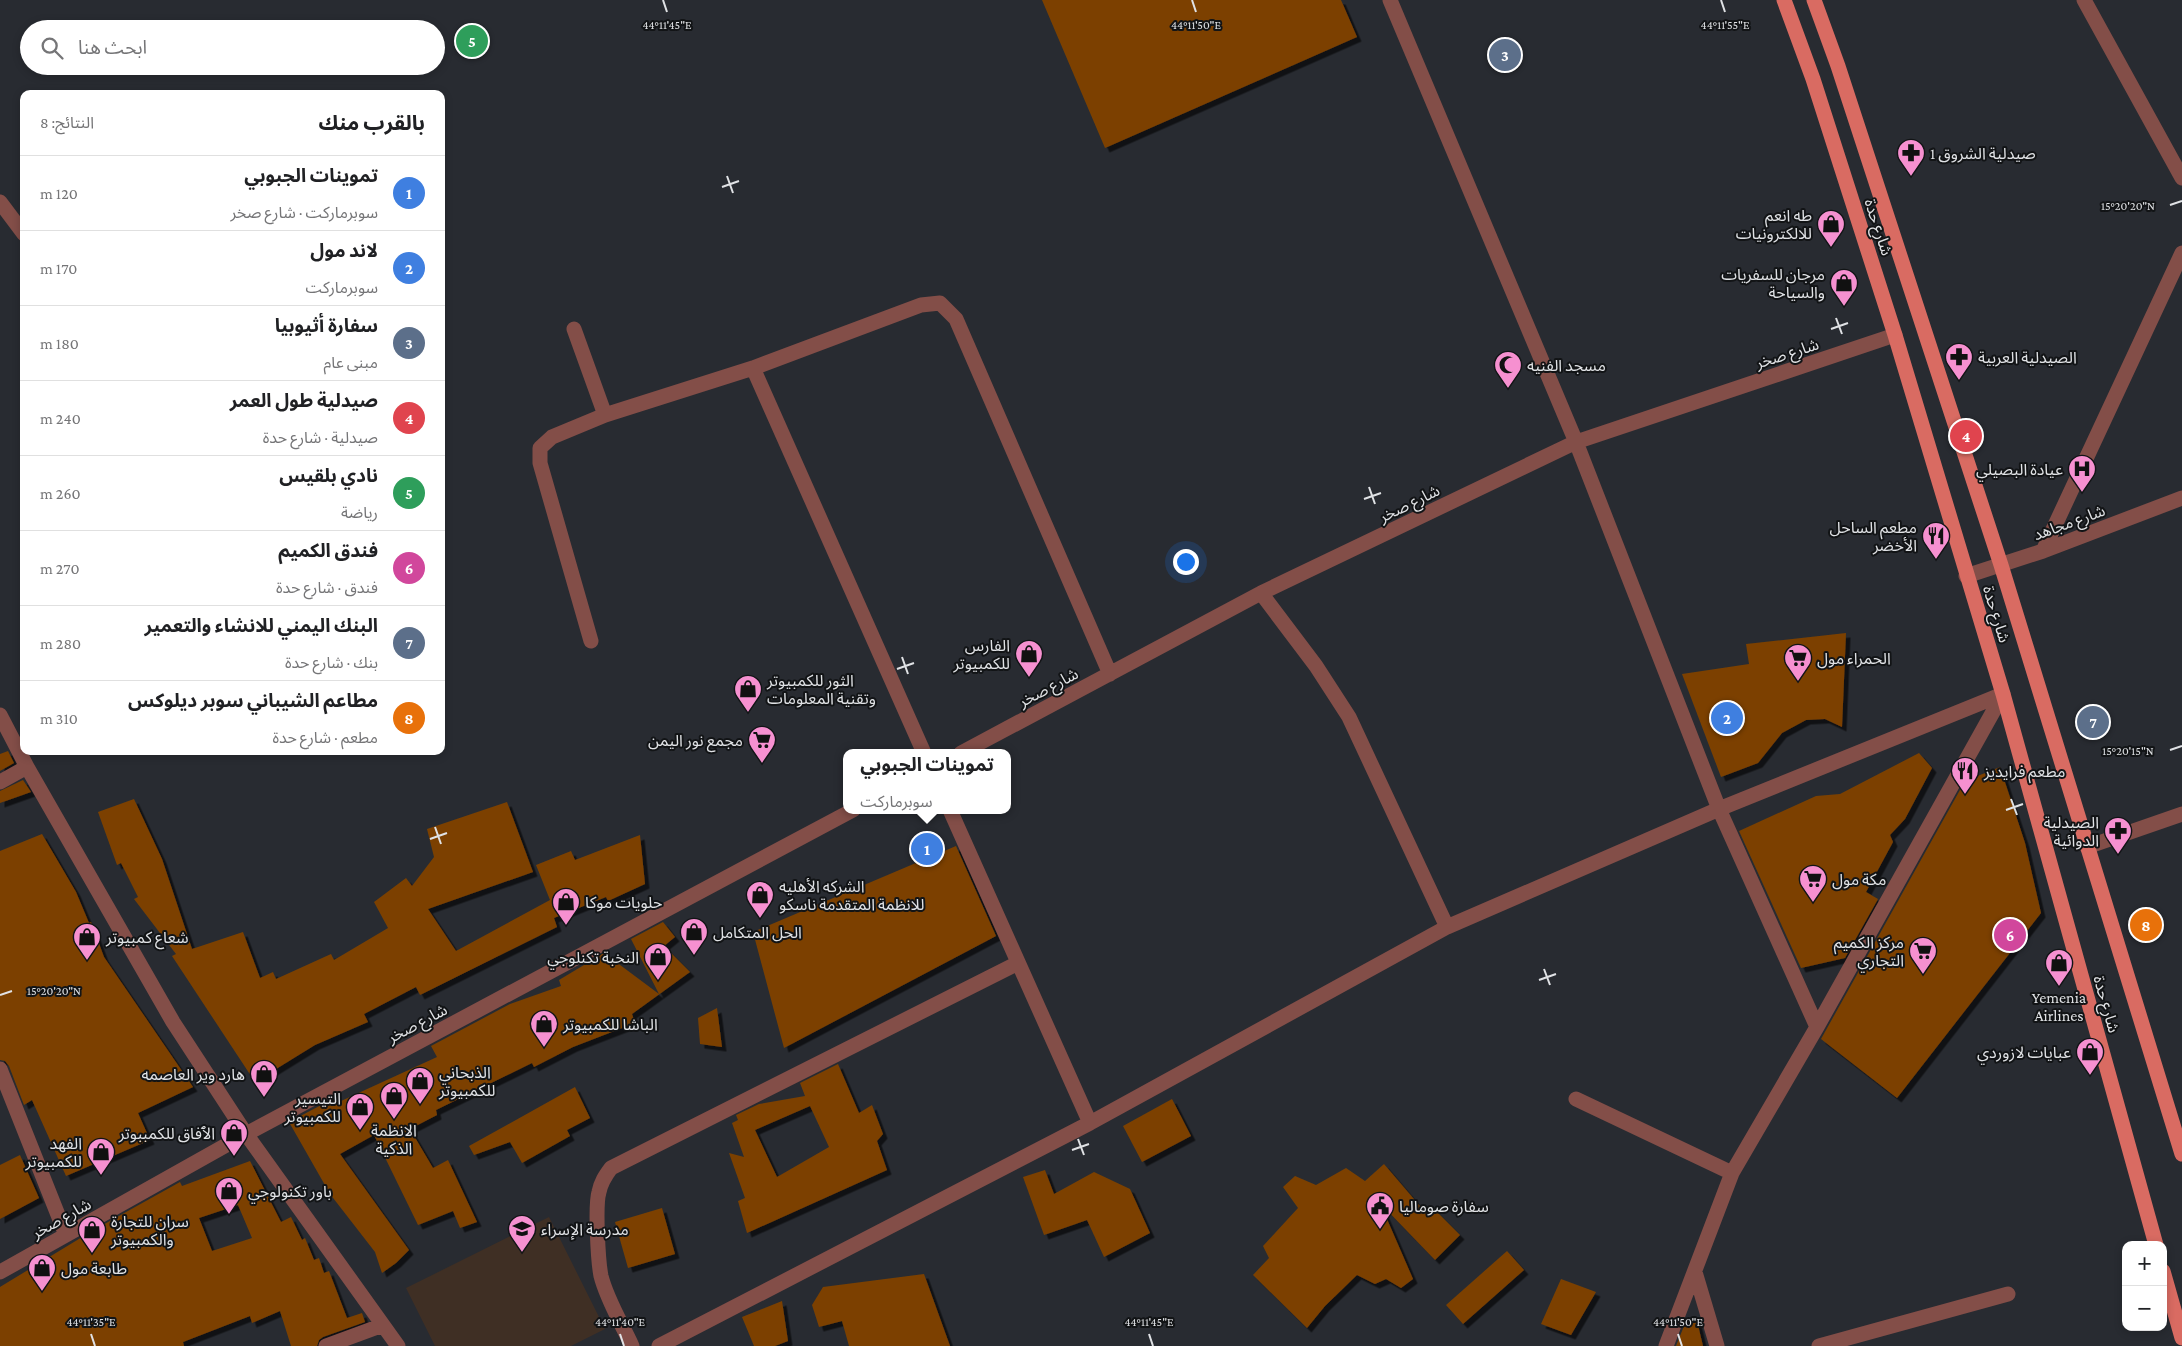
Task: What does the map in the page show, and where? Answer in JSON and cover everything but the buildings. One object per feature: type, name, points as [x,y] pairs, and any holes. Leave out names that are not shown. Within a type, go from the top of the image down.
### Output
[{"type":"main road","name":"شارع حدة","points":[[1784,0],[1813,79],[1895,335],[2003,694],[2155,1241]]},
{"type":"main road","name":"شارع حدة","points":[[1814,0],[1838,66],[2000,565],[2182,1154]]},
{"type":"main road","points":[[2167,1285],[2182,1338]]},
{"type":"street","points":[[1390,0],[1576,442],[1719,809],[1817,1027]]},
{"type":"street","points":[[2084,0],[2182,178]]},
{"type":"street","points":[[0,202],[5,217],[20,230]]},
{"type":"street","points":[[2043,550],[2182,253]]},
{"type":"street","points":[[591,641],[540,463],[540,448],[552,438],[605,415],[753,368],[921,305],[940,303],[956,319],[1110,674]]},
{"type":"street","points":[[574,328],[605,415]]},
{"type":"street","name":"شارع صخر","points":[[969,749],[1262,593],[1576,442],[1895,335]]},
{"type":"street","points":[[753,368],[922,749]]},
{"type":"street","name":"شارع مجاهد","points":[[1966,576],[2043,550],[2182,498]]},
{"type":"street","points":[[1262,593],[1316,666],[1349,717],[1447,927]]},
{"type":"street","points":[[659,1346],[1090,1123],[1447,927],[1719,809],[2003,694]]},
{"type":"street","points":[[1666,1346],[1732,1174],[1817,1027],[2003,694]]},
{"type":"street","points":[[0,715],[20,752]]},
{"type":"street","points":[[22,755],[173,1022],[246,1134],[398,1346]]},
{"type":"street","points":[[0,782],[28,767]]},
{"type":"street","name":"شارع صخر","points":[[0,1272],[246,1134],[846,814]]},
{"type":"street","points":[[952,814],[1090,1123]]},
{"type":"street","points":[[2087,847],[2182,814]]},
{"type":"street","points":[[632,1346],[607,1291],[598,1261],[598,1194],[602,1180],[611,1168],[1018,964]]},
{"type":"street","points":[[0,1069],[66,1235]]},
{"type":"street","points":[[1576,1099],[1732,1174]]},
{"type":"street","points":[[1695,1272],[1717,1346]]},
{"type":"street","points":[[1819,1346],[2008,1294]]},
{"type":"street","points":[[326,1346],[383,1325]]},
{"type":"shaded area","name":"مدرسة الإسراء","points":[[549,1217],[605,1329],[571,1346],[435,1346],[406,1288]]},
{"type":"place","name":"نادي بلقيس","points":[[472,41]]},
{"type":"place","name":"سفارة أثيوبيا","points":[[1505,55]]},
{"type":"place","name":"صيدلية الشروق 1","points":[[1911,177]]},
{"type":"place","name":"طه انعم للالكترونيات","points":[[1831,248]]},
{"type":"place","name":"مرجان للسفريات والسياحة","points":[[1844,307]]},
{"type":"place","name":"الصيدلية العربية","points":[[1959,381]]},
{"type":"place","name":"مسجد الفنيه","points":[[1508,389]]},
{"type":"place","name":"صيدلية طول العمر","points":[[1966,436]]},
{"type":"place","name":"عيادة البصيلي","points":[[2082,493]]},
{"type":"place","name":"مطعم الساحل الأخضر","points":[[1936,560]]},
{"type":"place","name":"الفارس للكمبيوتر","points":[[1029,678]]},
{"type":"place","name":"الحمراء مول","points":[[1798,682]]},
{"type":"place","name":"الثور للكمبيوتر وتقنية المعلومات","points":[[748,713]]},
{"type":"place","name":"لاند مول","points":[[1727,718]]},
{"type":"place","name":"البنك اليمني للانشاء والتعمير","points":[[2093,722]]},
{"type":"place","name":"مجمع نور اليمن","points":[[762,764]]},
{"type":"place","name":"مطعم فرايديز","points":[[1965,795]]},
{"type":"place","name":"تموينات الجبوبي","points":[[927,849]]},
{"type":"place","name":"الصيدلية الدوائية","points":[[2118,855]]},
{"type":"place","name":"مكة مول","points":[[1813,903]]},
{"type":"place","name":"الشركه الأهليه للانظمة المتقدمة ناسكو","points":[[760,919]]},
{"type":"place","name":"مطاعم الشيباني سوبر ديلوكس","points":[[2146,925]]},
{"type":"place","name":"حلويات موكا","points":[[566,926]]},
{"type":"place","name":"فندق الكميم","points":[[2010,935]]},
{"type":"place","name":"الحل المتكامل","points":[[694,956]]},
{"type":"place","name":"شعاع كمبيوتر","points":[[87,961]]},
{"type":"place","name":"مركز الكميم التجاري","points":[[1923,975]]},
{"type":"place","name":"النخبة تكنلوجي","points":[[658,981]]},
{"type":"place","name":"Yemenia Airlines","points":[[2059,987]]},
{"type":"place","name":"الباشا للكمبيوتر","points":[[544,1048]]},
{"type":"place","name":"عبايات لازوردي","points":[[2090,1076]]},
{"type":"place","name":"هارد وير العاصمه","points":[[264,1098]]},
{"type":"place","name":"الذبحاني للكمبيوتر","points":[[420,1105]]},
{"type":"place","name":"الانظمة الذكية","points":[[394,1120]]},
{"type":"place","name":"التيسير للكمبيوتر","points":[[360,1131]]},
{"type":"place","name":"الٱفاق للكمببوتر","points":[[234,1157]]},
{"type":"place","name":"الفهد للكمبيوتر","points":[[101,1176]]},
{"type":"place","name":"باور تكنولوجي","points":[[229,1215]]},
{"type":"place","name":"سفارة صوماليا","points":[[1380,1230]]},
{"type":"place","name":"مدرسة الإسراء","points":[[522,1253]]},
{"type":"place","name":"سران للتجارة والكمبيوتر","points":[[92,1254]]},
{"type":"place","name":"طابعة مول","points":[[42,1292]]}]
